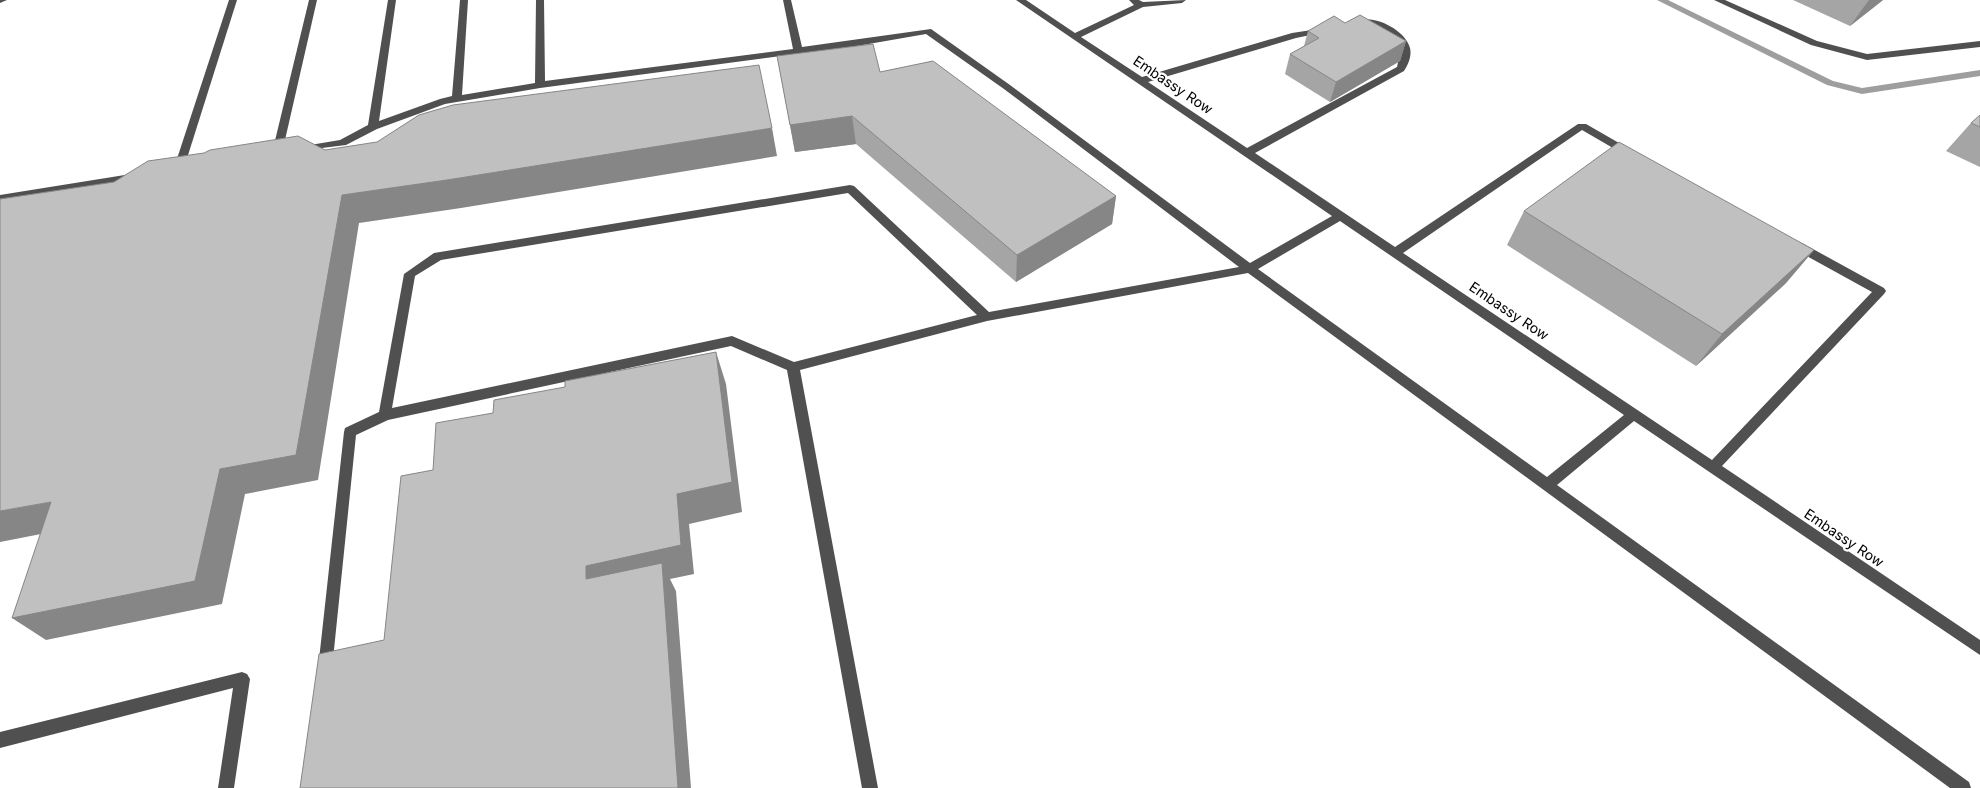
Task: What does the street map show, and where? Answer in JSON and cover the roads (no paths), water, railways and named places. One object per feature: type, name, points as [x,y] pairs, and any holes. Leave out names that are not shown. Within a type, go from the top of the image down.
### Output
[{"type":"street","points":[[179,170],[233,0]]},
{"type":"street","points":[[313,0],[281,152],[342,143],[373,127],[443,101],[457,98],[928,31],[1007,87],[1250,269],[1963,788]]},
{"type":"street","points":[[373,127],[392,0]]},
{"type":"street","points":[[457,98],[464,0]]},
{"type":"street","points":[[540,0],[540,85]]},
{"type":"street","points":[[787,0],[798,51]]},
{"type":"street","name":"Embassy Row","points":[[1020,0],[1980,648]]},
{"type":"street","points":[[1074,37],[1137,3],[1182,0]]},
{"type":"street","points":[[1718,0],[1814,43],[1867,57],[1980,44]]},
{"type":"street","points":[[1247,153],[1401,69],[1405,61],[1406,48],[1400,38],[1384,26],[1367,21],[1349,24]]},
{"type":"street","points":[[1140,81],[1294,35],[1331,28]]},
{"type":"street","points":[[1395,253],[1582,126],[1639,158]]},
{"type":"street","points":[[0,199],[143,176]]},
{"type":"street","points":[[385,415],[410,274],[438,256],[850,189],[987,316]]},
{"type":"street","points":[[324,679],[350,432],[385,415],[732,341],[793,367],[987,316],[1250,269],[1340,216]]},
{"type":"street","points":[[1713,468],[1880,291],[1785,239]]},
{"type":"street","points":[[793,367],[870,788]]},
{"type":"street","points":[[1547,484],[1634,414]]},
{"type":"street","points":[[0,740],[242,679],[226,788]]},
{"type":"waterway","points":[[1661,0],[1830,83],[1862,91],[1980,73]]}]
